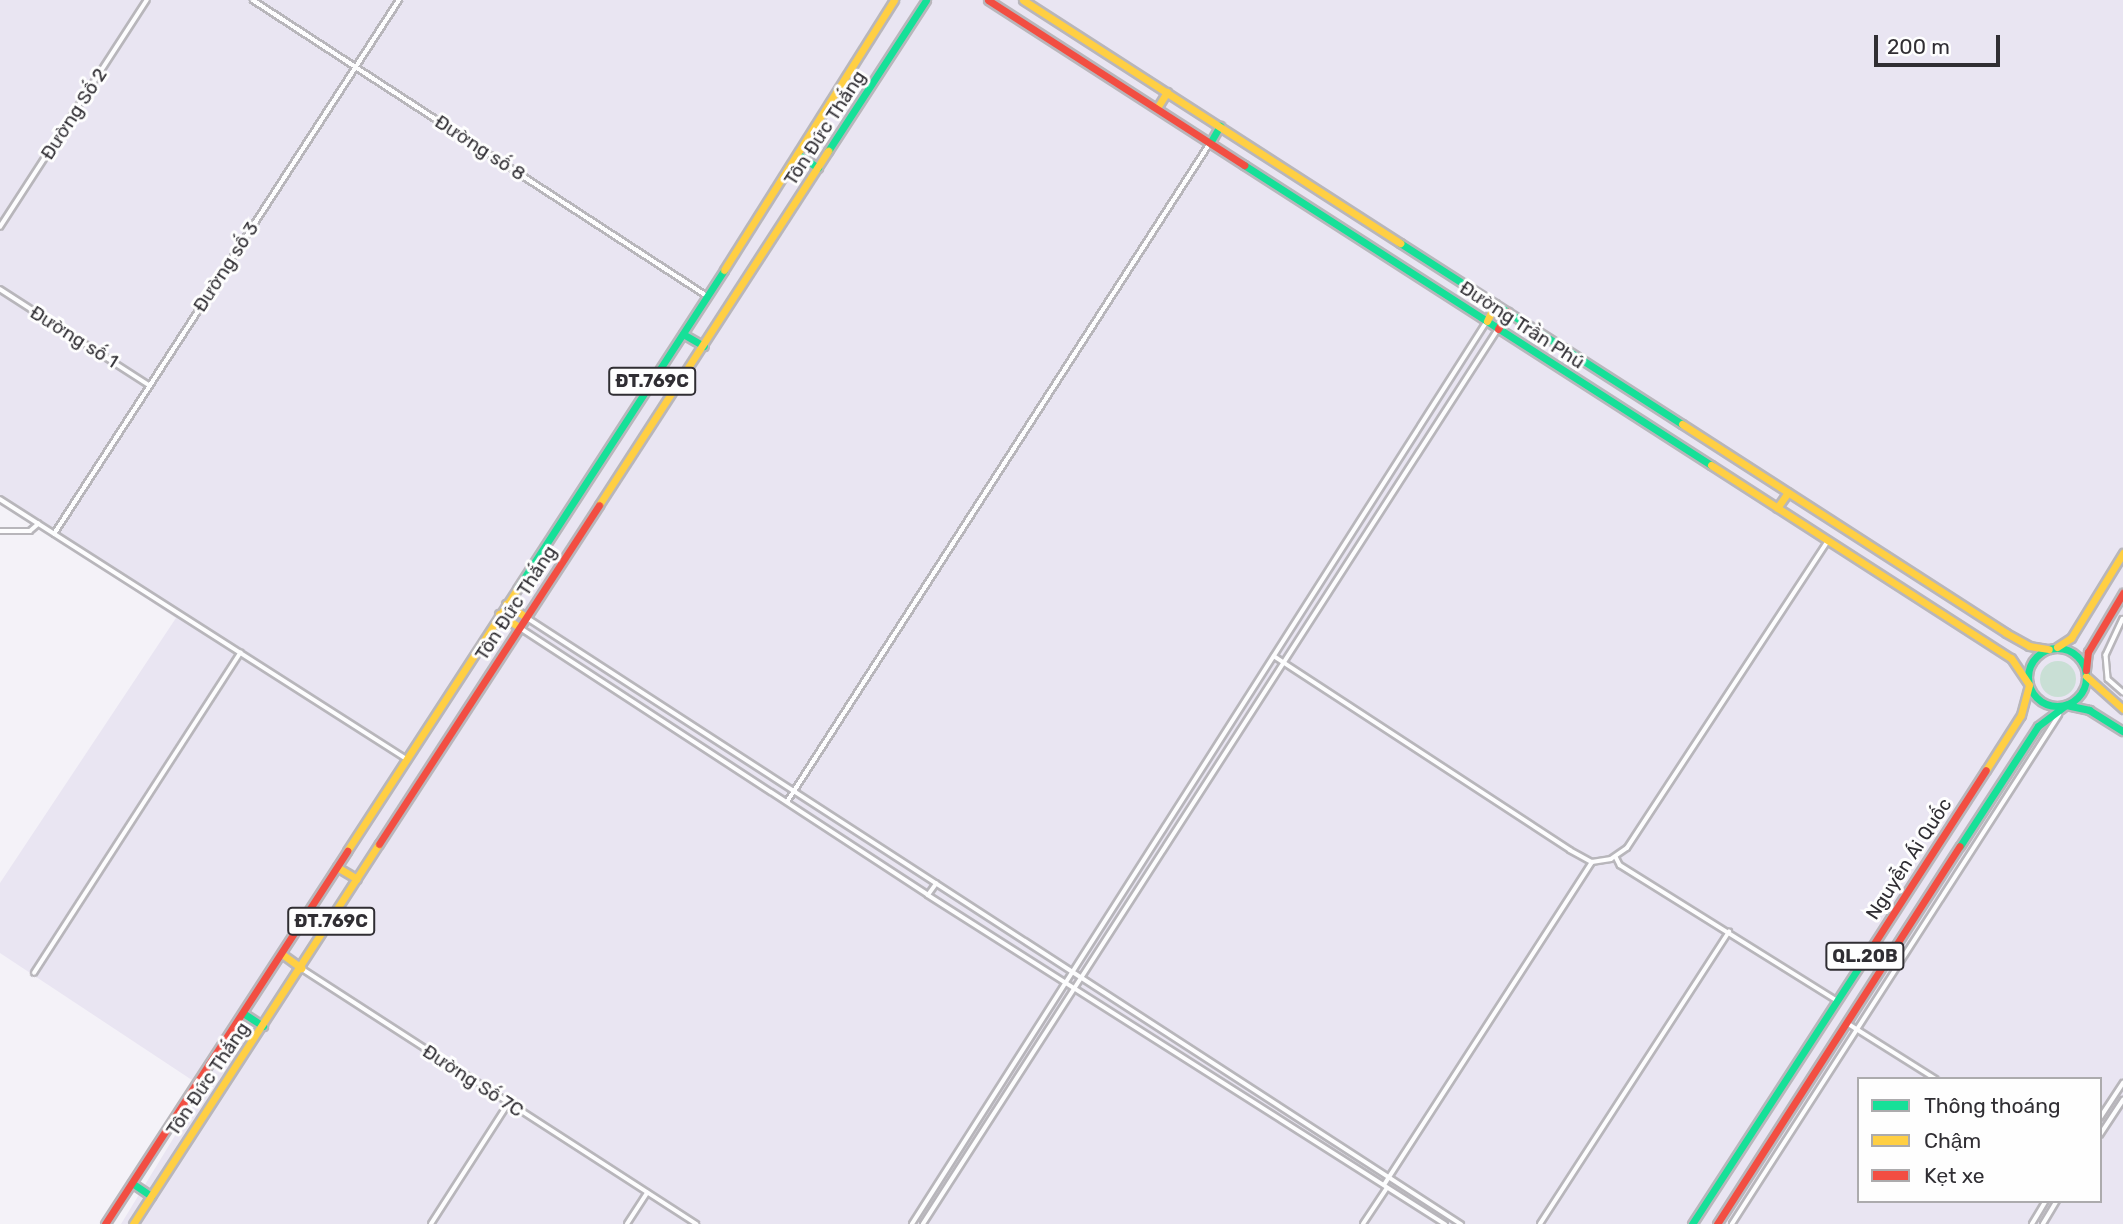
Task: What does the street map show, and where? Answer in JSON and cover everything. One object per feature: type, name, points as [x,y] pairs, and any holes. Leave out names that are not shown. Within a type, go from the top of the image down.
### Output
[{"type":"main road","name":"Tôn Đức Thắng","points":[[105,1224],[799,155],[894,0]]},
{"type":"main road","name":"Tôn Đức Thắng","points":[[133,1224],[926,0]]},
{"type":"main road","name":"Đường Trần Phú","points":[[988,0],[2011,658],[2029,685]]},
{"type":"main road","name":"Đường Trần Phú","points":[[1023,0],[2023,643],[2049,649]]},
{"type":"main road","points":[[1157,108],[1167,92]]},
{"type":"main road","points":[[1210,143],[1220,126]]},
{"type":"main road","points":[[799,155],[818,168]]},
{"type":"main road","points":[[1486,321],[1495,304]]},
{"type":"main road","points":[[1498,329],[1508,312]]},
{"type":"main road","points":[[683,334],[704,346]]},
{"type":"main road","points":[[1777,508],[1788,492]]},
{"type":"main road","points":[[2123,553],[2071,638],[2049,649],[2030,667],[2029,685],[2039,700],[2089,710],[2123,732]]},
{"type":"main road","points":[[2066,705],[2081,694],[2088,652],[2123,593]]},
{"type":"main road","points":[[506,604],[526,617]]},
{"type":"main road","points":[[499,614],[519,627]]},
{"type":"main road","points":[[2049,649],[2074,654],[2099,693],[2123,709]]},
{"type":"main road","name":"Nguyễn Ái Quốc","points":[[1692,1224],[2021,715],[2029,685]]},
{"type":"main road","name":"Nguyễn Ái Quốc","points":[[1717,1224],[2038,726],[2066,705]]},
{"type":"main road","points":[[337,867],[357,879]]},
{"type":"main road","points":[[282,954],[301,968]]},
{"type":"main road","points":[[243,1013],[262,1026]]},
{"type":"main road","points":[[132,1183],[151,1196]]},
{"type":"street","name":"Đường Số 2","points":[[0,228],[147,0]]},
{"type":"street","name":"Đường số 8","points":[[253,0],[707,296]]},
{"type":"street","name":"Đường số 3","points":[[54,534],[398,0]]},
{"type":"street","points":[[787,802],[1210,143]]},
{"type":"street","name":"Đường số 1","points":[[0,289],[149,385]]},
{"type":"street","points":[[912,1224],[1486,321]]},
{"type":"street","points":[[923,1224],[1498,329]]},
{"type":"street","points":[[1385,482],[1395,488]]},
{"type":"street","points":[[0,499],[406,759]]},
{"type":"street","points":[[0,531],[30,531],[38,524]]},
{"type":"street","points":[[1274,656],[1592,862],[1606,860],[1616,857],[1628,848],[1828,541]]},
{"type":"street","points":[[526,617],[1461,1224]]},
{"type":"street","points":[[2123,619],[2106,655],[2108,679],[2123,692]]},
{"type":"street","points":[[519,627],[928,895],[1445,1224]]},
{"type":"street","points":[[34,973],[240,653]]},
{"type":"street","points":[[666,723],[673,713]]},
{"type":"street","points":[[1732,1224],[2059,715]]},
{"type":"street","points":[[1175,810],[1184,816]]},
{"type":"street","points":[[1616,857],[1620,865],[1836,1001]]},
{"type":"street","points":[[1363,1224],[1389,1177],[1592,862]]},
{"type":"street","points":[[928,895],[936,884]]},
{"type":"street","points":[[1540,1224],[1729,932]]},
{"type":"street","name":"Đường Số 7C","points":[[301,968],[696,1224]]},
{"type":"street","points":[[1847,1023],[1933,1077]]},
{"type":"street","points":[[2102,1115],[2123,1083]]},
{"type":"street","points":[[2102,1132],[2123,1100]]},
{"type":"street","points":[[431,1224],[508,1104]]},
{"type":"street","points":[[627,1224],[648,1193]]},
{"type":"street","points":[[2032,1224],[2045,1203]]},
{"type":"street","points":[[2043,1224],[2056,1203]]},
{"type":"shaded area","points":[[0,0],[2123,0],[2123,1224],[121,1224],[204,1088],[0,953],[0,883],[176,618],[0,502]]},
{"type":"green space","points":[[2058,661],[2071,666],[2076,679],[2071,692],[2058,697],[2045,692],[2040,679],[2045,666]]},
{"type":"traffic: fast","points":[[828,151],[926,0]]},
{"type":"traffic: fast","points":[[1210,143],[1220,126]]},
{"type":"traffic: fast","points":[[799,155],[818,168]]},
{"type":"traffic: fast","points":[[1244,165],[1711,465]]},
{"type":"traffic: fast","points":[[1400,243],[1682,424]]},
{"type":"traffic: fast","points":[[517,589],[724,270]]},
{"type":"traffic: fast","points":[[683,334],[704,346]]},
{"type":"traffic: fast","points":[[2057,648],[2073,653],[2081,661],[2086,677],[2081,693],[2073,701],[2057,706],[2041,701],[2033,693],[2028,677],[2033,661],[2041,653],[2057,648]]},
{"type":"traffic: fast","points":[[2066,705],[2089,710],[2123,731]]},
{"type":"traffic: fast","points":[[1960,846],[2038,726],[2066,705]]},
{"type":"traffic: fast","points":[[1692,1224],[1866,956]]},
{"type":"traffic: fast","points":[[243,1013],[263,1026]]},
{"type":"traffic: fast","points":[[132,1183],[151,1196]]},
{"type":"traffic: slow","points":[[724,270],[894,0]]},
{"type":"traffic: slow","points":[[1023,0],[1400,243]]},
{"type":"traffic: slow","points":[[1157,108],[1167,92]]},
{"type":"traffic: slow","points":[[599,505],[828,151]]},
{"type":"traffic: slow","points":[[1487,321],[1495,304]]},
{"type":"traffic: slow","points":[[1682,424],[2006,633],[2029,646],[2049,649]]},
{"type":"traffic: slow","points":[[1711,465],[2011,658],[2029,685]]},
{"type":"traffic: slow","points":[[1777,508],[1788,492]]},
{"type":"traffic: slow","points":[[2057,647],[2071,638],[2123,553]]},
{"type":"traffic: slow","points":[[347,851],[517,589]]},
{"type":"traffic: slow","points":[[506,604],[526,617]]},
{"type":"traffic: slow","points":[[499,614],[519,627]]},
{"type":"traffic: slow","points":[[2086,676],[2123,709]]},
{"type":"traffic: slow","points":[[1986,770],[2021,715],[2029,685]]},
{"type":"traffic: slow","points":[[133,1224],[379,844]]},
{"type":"traffic: slow","points":[[337,867],[357,879]]},
{"type":"traffic: slow","points":[[282,954],[301,968]]},
{"type":"traffic: jam","points":[[988,0],[1244,165]]},
{"type":"traffic: jam","points":[[1498,329],[1508,312]]},
{"type":"traffic: jam","points":[[379,844],[599,505]]},
{"type":"traffic: jam","points":[[2086,670],[2088,652],[2123,593]]},
{"type":"traffic: jam","points":[[1866,956],[1986,770]]},
{"type":"traffic: jam","points":[[1717,1224],[1960,846]]},
{"type":"traffic: jam","points":[[105,1224],[347,851]]}]
